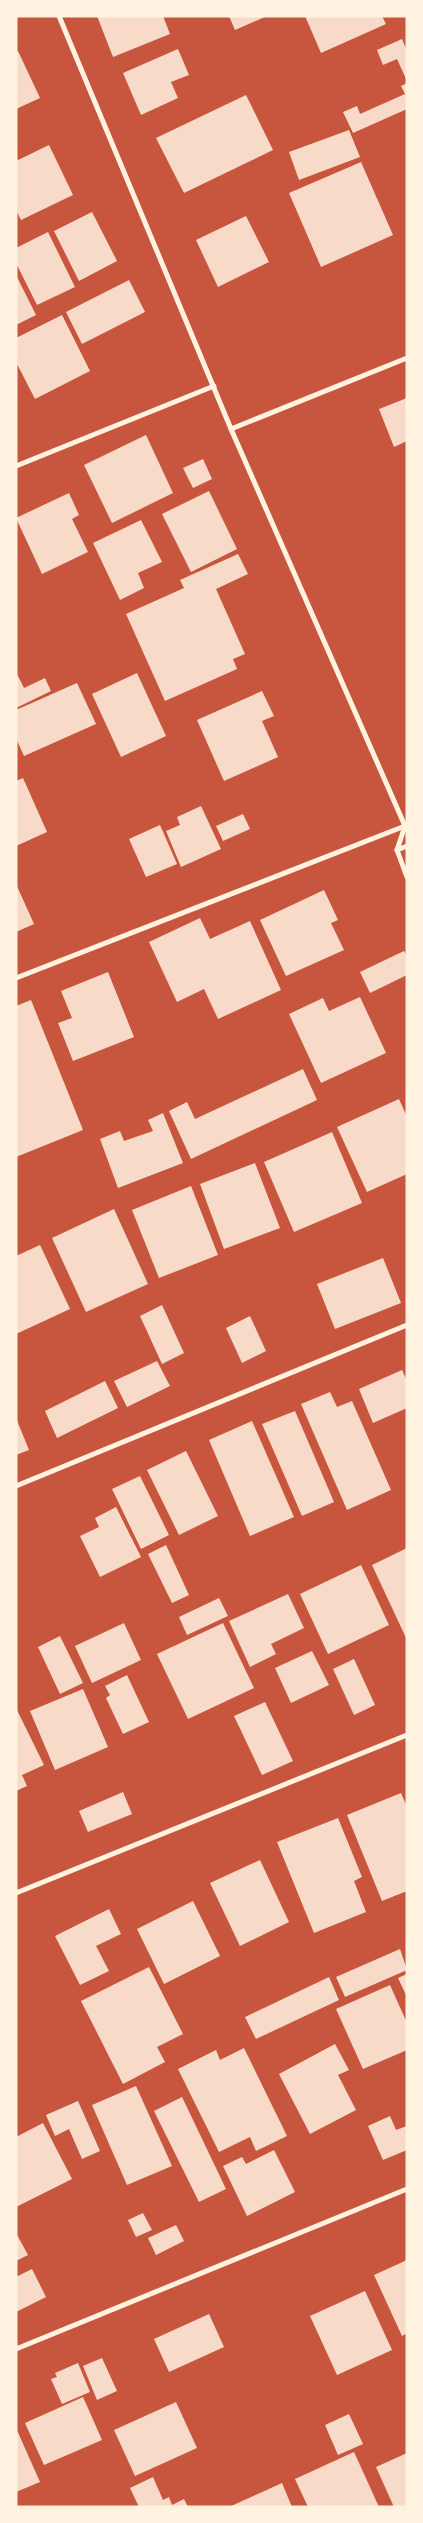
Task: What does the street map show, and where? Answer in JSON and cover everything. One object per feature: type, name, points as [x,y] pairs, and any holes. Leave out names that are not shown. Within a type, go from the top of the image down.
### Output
[{"type":"street","points":[[59,16],[231,428],[405,826],[397,850],[407,877]]},
{"type":"street","points":[[231,428],[407,358]]},
{"type":"street","points":[[16,466],[214,386]]},
{"type":"street","points":[[16,978],[405,826]]},
{"type":"street","points":[[397,850],[407,846]]},
{"type":"street","points":[[16,1486],[407,1325]]},
{"type":"street","points":[[16,1893],[407,1735]]},
{"type":"street","points":[[16,2349],[407,2189]]},
{"type":"building","points":[[97,16],[163,16],[170,34],[113,57]]},
{"type":"building","points":[[229,16],[267,16],[235,30]]},
{"type":"building","points":[[305,16],[382,16],[386,24],[321,53]]},
{"type":"building","points":[[402,39],[407,51],[407,81],[397,59],[383,65],[377,50]]},
{"type":"building","points":[[178,49],[189,75],[171,82],[178,98],[141,115],[123,73]]},
{"type":"building","points":[[18,51],[40,98],[16,109],[16,52]]},
{"type":"building","points":[[407,83],[407,109],[353,133],[343,112],[357,106],[360,114],[405,94],[401,86]]},
{"type":"building","points":[[246,95],[273,150],[184,193],[156,138]]},
{"type":"building","points":[[349,130],[360,157],[299,180],[289,152]]},
{"type":"building","points":[[49,145],[73,195],[21,220],[16,210],[16,161]]},
{"type":"building","points":[[361,162],[393,235],[321,267],[289,193]]},
{"type":"building","points":[[92,212],[117,261],[79,281],[54,231]]},
{"type":"building","points":[[246,216],[269,262],[218,287],[196,240]]},
{"type":"building","points":[[48,232],[75,287],[37,305],[16,263],[16,248]]},
{"type":"building","points":[[16,275],[36,315],[16,325]]},
{"type":"building","points":[[129,280],[145,312],[82,344],[66,312]]},
{"type":"building","points":[[62,315],[90,371],[35,399],[16,362],[16,338]]},
{"type":"building","points":[[407,398],[407,441],[394,447],[379,409]]},
{"type":"building","points":[[146,435],[173,493],[112,523],[84,465]]},
{"type":"building","points":[[203,459],[212,479],[193,488],[183,468]]},
{"type":"building","points":[[209,491],[237,549],[191,572],[162,514]]},
{"type":"building","points":[[69,493],[79,515],[72,519],[88,552],[42,574],[16,518]]},
{"type":"building","points":[[141,520],[162,562],[138,573],[144,588],[120,600],[93,543]]},
{"type":"building","points":[[238,554],[248,574],[216,589],[245,654],[233,659],[237,669],[165,701],[126,614],[184,588],[180,580]]},
{"type":"building","points":[[16,672],[24,688],[45,678],[51,691],[16,708]]},
{"type":"building","points":[[137,673],[166,736],[121,757],[92,694]]},
{"type":"building","points":[[77,683],[96,724],[24,756],[16,738],[16,710]]},
{"type":"building","points":[[262,691],[274,716],[262,721],[278,757],[224,781],[197,720]]},
{"type":"building","points":[[23,778],[47,832],[16,846],[16,781]]},
{"type":"building","points":[[201,806],[221,849],[181,867],[166,831],[180,825],[177,817]]},
{"type":"building","points":[[243,814],[250,829],[223,841],[216,826]]},
{"type":"building","points":[[160,825],[177,864],[146,877],[129,839]]},
{"type":"building","points":[[16,884],[34,924],[16,932]]},
{"type":"building","points":[[324,890],[338,920],[331,923],[344,950],[286,976],[260,920]]},
{"type":"building","points":[[200,918],[210,939],[250,921],[281,990],[218,1019],[204,989],[177,1002],[149,942]]},
{"type":"building","points":[[404,951],[407,956],[407,975],[370,993],[360,972]]},
{"type":"building","points":[[108,972],[134,1037],[73,1061],[58,1023],[72,1018],[61,991]]},
{"type":"building","points":[[360,997],[386,1053],[321,1083],[289,1014],[323,998],[329,1011]]},
{"type":"building","points":[[31,1000],[83,1130],[16,1157],[16,1006]]},
{"type":"building","points":[[303,1069],[317,1100],[191,1159],[169,1111],[187,1102],[195,1119]]},
{"type":"building","points":[[399,1099],[407,1117],[407,1174],[367,1192],[337,1127]]},
{"type":"building","points":[[163,1113],[183,1163],[118,1188],[100,1139],[120,1131],[124,1141],[153,1131],[148,1120]]},
{"type":"building","points":[[332,1132],[362,1203],[294,1232],[264,1162]]},
{"type":"building","points":[[255,1163],[280,1228],[224,1249],[200,1184]]},
{"type":"building","points":[[191,1186],[218,1255],[159,1278],[132,1210]]},
{"type":"building","points":[[114,1209],[148,1284],[86,1312],[52,1238]]},
{"type":"building","points":[[40,1245],[70,1309],[16,1334],[16,1256]]},
{"type":"building","points":[[383,1258],[401,1303],[335,1329],[317,1284]]},
{"type":"building","points":[[162,1305],[184,1353],[162,1364],[140,1316]]},
{"type":"building","points":[[250,1316],[266,1351],[242,1363],[226,1328]]},
{"type":"building","points":[[157,1361],[170,1386],[127,1407],[114,1381]]},
{"type":"building","points":[[402,1370],[407,1381],[407,1408],[373,1423],[359,1389]]},
{"type":"building","points":[[105,1381],[118,1408],[57,1438],[45,1411]]},
{"type":"building","points":[[330,1392],[337,1407],[352,1401],[391,1490],[347,1510],[301,1404]]},
{"type":"building","points":[[295,1411],[334,1502],[302,1516],[262,1424]]},
{"type":"building","points":[[16,1418],[29,1450],[16,1455]]},
{"type":"building","points":[[252,1421],[294,1517],[250,1536],[209,1440]]},
{"type":"building","points":[[186,1451],[218,1516],[179,1535],[147,1470]]},
{"type":"building","points":[[140,1476],[169,1535],[141,1549],[112,1489]]},
{"type":"building","points":[[116,1507],[141,1557],[100,1577],[80,1536],[99,1527],[95,1518]]},
{"type":"building","points":[[166,1545],[189,1595],[172,1603],[148,1554]]},
{"type":"building","points":[[407,1548],[407,1640],[372,1565]]},
{"type":"building","points":[[361,1565],[389,1625],[328,1654],[300,1594]]},
{"type":"building","points":[[288,1594],[304,1628],[271,1644],[276,1654],[250,1667],[229,1621]]},
{"type":"building","points":[[219,1598],[228,1616],[187,1635],[179,1617]]},
{"type":"building","points":[[124,1623],[141,1660],[92,1683],[75,1646]]},
{"type":"building","points":[[223,1623],[254,1688],[188,1719],[157,1654]]},
{"type":"building","points":[[60,1636],[83,1683],[60,1694],[38,1647]]},
{"type":"building","points":[[312,1651],[329,1685],[291,1703],[275,1668]]},
{"type":"building","points":[[354,1659],[375,1705],[354,1715],[333,1669]]},
{"type":"building","points":[[127,1675],[149,1722],[123,1734],[106,1698],[110,1695],[105,1686]]},
{"type":"building","points":[[83,1689],[108,1747],[55,1770],[30,1711]]},
{"type":"building","points":[[265,1702],[293,1761],[262,1775],[234,1716]]},
{"type":"building","points":[[16,1708],[44,1765],[22,1775],[27,1786],[16,1791]]},
{"type":"building","points":[[123,1792],[132,1814],[88,1832],[79,1811]]},
{"type":"building","points":[[401,1793],[407,1807],[407,1891],[382,1901],[347,1815]]},
{"type":"building","points":[[338,1818],[362,1877],[354,1881],[366,1912],[314,1933],[277,1842]]},
{"type":"building","points":[[260,1860],[289,1922],[240,1946],[210,1883]]},
{"type":"building","points":[[193,1901],[220,1956],[164,1984],[137,1929]]},
{"type":"building","points":[[109,1909],[121,1934],[96,1946],[109,1971],[80,1985],[55,1936]]},
{"type":"building","points":[[400,1949],[407,1970],[345,1997],[336,1977]]},
{"type":"building","points":[[149,1967],[183,2034],[157,2047],[165,2062],[123,2084],[81,2001]]},
{"type":"building","points":[[407,1974],[407,1997],[398,1978]]},
{"type":"building","points":[[329,1977],[339,2000],[256,2039],[245,2017]]},
{"type":"building","points":[[390,1985],[407,2023],[407,2050],[363,2069],[336,2009]]},
{"type":"building","points":[[335,2044],[349,2070],[338,2075],[356,2110],[310,2134],[279,2074]]},
{"type":"building","points":[[244,2048],[287,2136],[256,2151],[250,2137],[219,2152],[178,2069],[216,2050],[220,2060]]},
{"type":"building","points":[[136,2086],[172,2166],[127,2185],[92,2105]]},
{"type":"building","points":[[182,2097],[226,2189],[199,2202],[154,2111]]},
{"type":"building","points":[[78,2101],[100,2151],[82,2159],[69,2129],[55,2136],[46,2115]]},
{"type":"building","points":[[390,2116],[396,2130],[407,2126],[407,2150],[383,2160],[368,2126]]},
{"type":"building","points":[[43,2123],[72,2179],[16,2207],[16,2137]]},
{"type":"building","points":[[274,2150],[295,2192],[247,2216],[223,2166],[242,2157],[246,2164]]},
{"type":"building","points":[[143,2213],[152,2230],[136,2237],[128,2220]]},
{"type":"building","points":[[176,2225],[184,2241],[156,2255],[148,2238]]},
{"type":"building","points":[[16,2233],[28,2255],[16,2261]]},
{"type":"building","points":[[407,2260],[407,2333],[402,2336],[374,2275]]},
{"type":"building","points":[[32,2269],[46,2297],[16,2312],[16,2277]]},
{"type":"building","points":[[365,2291],[392,2350],[337,2375],[310,2316]]},
{"type":"building","points":[[209,2314],[224,2347],[169,2372],[154,2339]]},
{"type":"building","points":[[102,2358],[117,2391],[97,2400],[83,2366]]},
{"type":"building","points":[[78,2363],[90,2392],[62,2404],[51,2379],[57,2377],[55,2373]]},
{"type":"building","points":[[83,2397],[102,2440],[44,2465],[25,2423]]},
{"type":"building","points":[[176,2402],[197,2448],[135,2476],[114,2430]]},
{"type":"building","points":[[349,2414],[363,2444],[338,2455],[325,2425]]},
{"type":"building","points":[[16,2428],[40,2482],[16,2492]]},
{"type":"building","points":[[354,2452],[379,2507],[308,2507],[295,2479]]},
{"type":"building","points":[[407,2453],[407,2507],[394,2507],[376,2467]]},
{"type":"building","points":[[153,2477],[163,2500],[169,2497],[172,2505],[184,2499],[188,2507],[139,2507],[130,2488]]},
{"type":"building","points":[[282,2483],[292,2507],[229,2507]]}]
